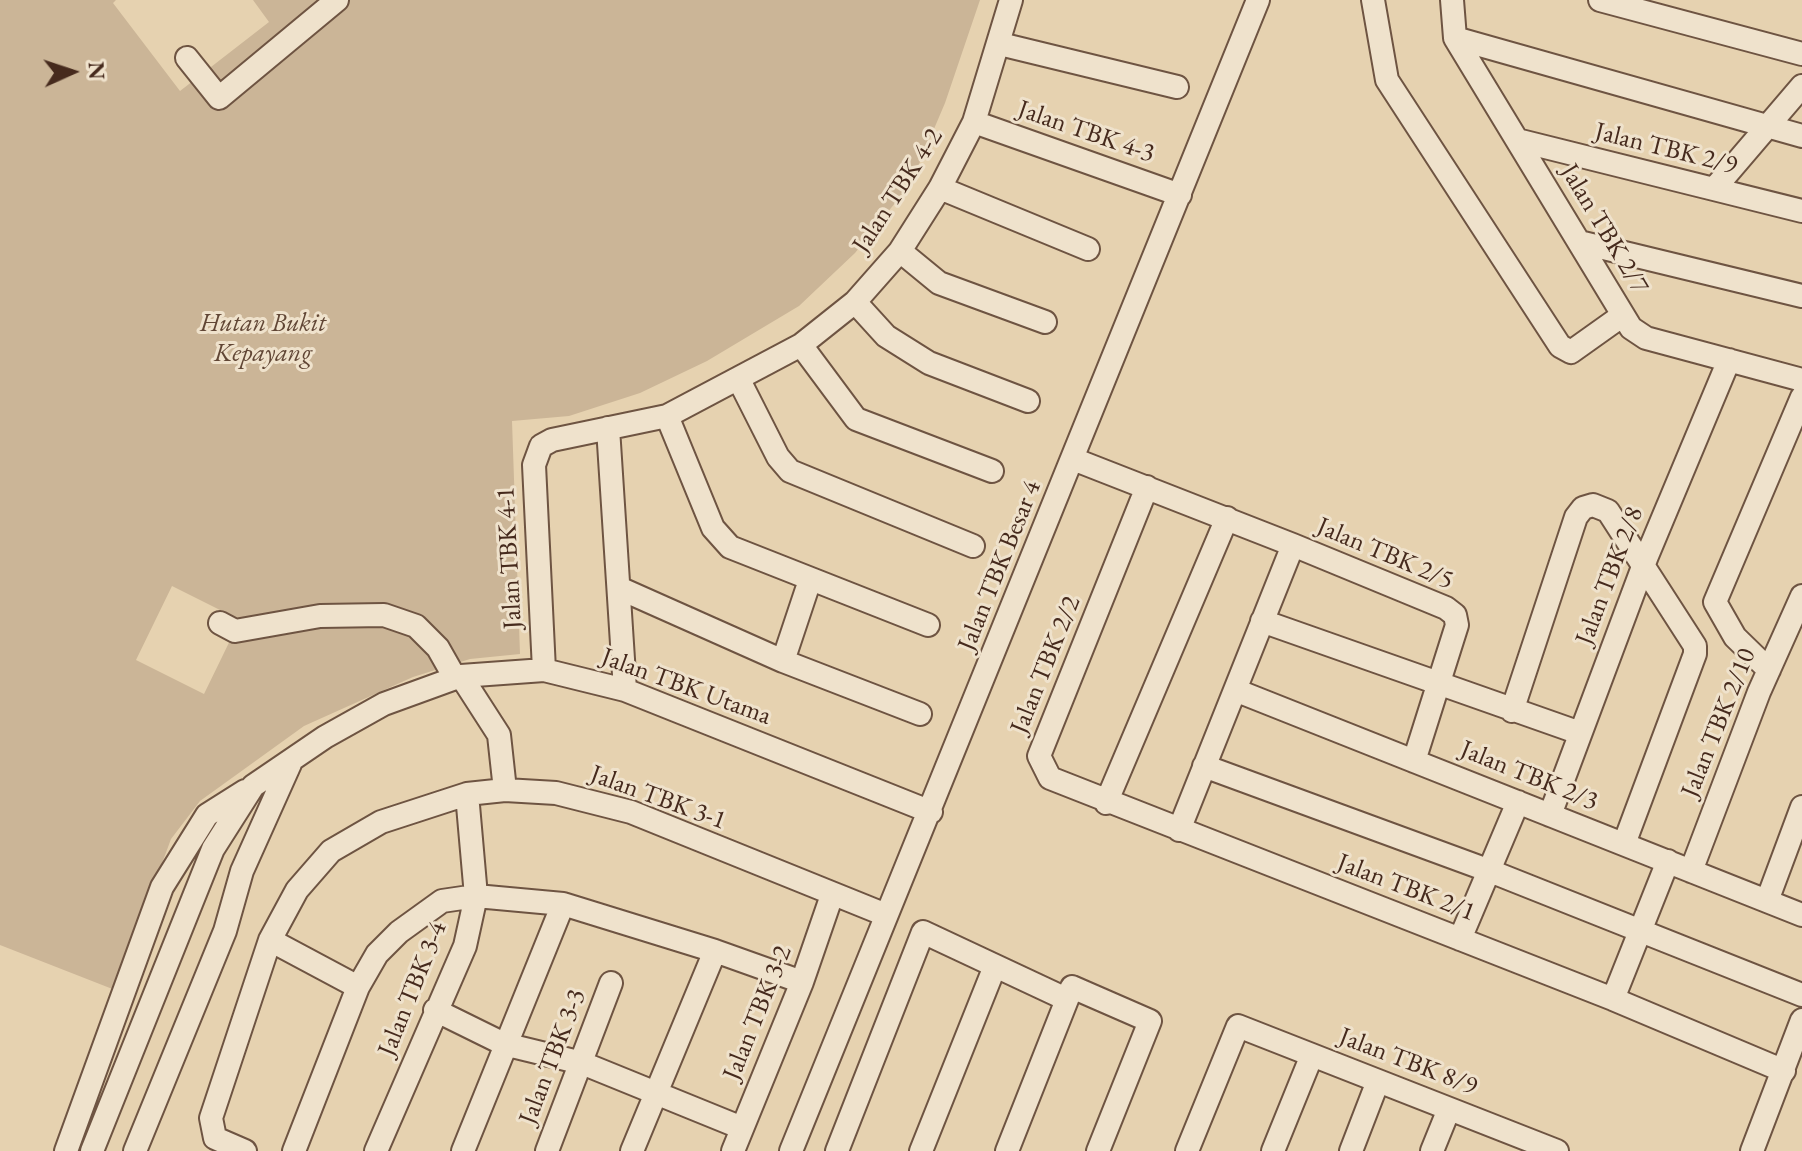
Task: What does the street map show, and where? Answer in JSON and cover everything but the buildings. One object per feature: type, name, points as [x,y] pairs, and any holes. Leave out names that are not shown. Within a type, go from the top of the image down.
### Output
[{"type":"street","points":[[187,58],[219,98],[337,0]]},
{"type":"street","name":"Jalan TBK 4-2","points":[[541,446],[552,440],[667,416],[801,345],[855,302],[900,251],[940,188],[974,122],[1011,0]]},
{"type":"street","name":"Jalan TBK Besar 4","points":[[791,1151],[1258,0]]},
{"type":"street","points":[[1373,0],[1387,80],[1560,346],[1571,352],[1623,315]]},
{"type":"street","name":"Jalan TBK 2/7","points":[[1452,0],[1455,38],[1631,328],[1646,338],[1802,380]]},
{"type":"street","points":[[1603,0],[1802,54]]},
{"type":"street","points":[[1455,38],[1802,136]]},
{"type":"street","points":[[1000,44],[1177,87]]},
{"type":"street","points":[[1714,189],[1802,86]]},
{"type":"street","name":"Jalan TBK 4-3","points":[[974,122],[1180,195]]},
{"type":"street","name":"Jalan TBK 2/9","points":[[1517,140],[1802,211]]},
{"type":"street","points":[[940,188],[1088,249]]},
{"type":"street","points":[[1579,242],[1802,296]]},
{"type":"street","points":[[900,251],[939,283],[1045,322]]},
{"type":"street","points":[[855,302],[886,336],[929,363],[1028,401]]},
{"type":"street","points":[[801,345],[856,419],[992,471]]},
{"type":"street","name":"Jalan TBK 2/8","points":[[1550,815],[1648,554],[1729,360]]},
{"type":"street","points":[[739,380],[778,457],[790,471],[973,546]]},
{"type":"street","points":[[1769,670],[1735,637],[1715,602],[1802,397]]},
{"type":"street","points":[[667,416],[720,540],[810,580],[928,625]]},
{"type":"street","points":[[608,428],[625,690]]},
{"type":"street","name":"Jalan TBK 4-1","points":[[541,446],[534,465],[544,670]]},
{"type":"street","name":"Jalan TBK 2/5","points":[[1073,459],[1446,608],[1455,615],[1457,625],[1438,685]]},
{"type":"street","name":"Jalan TBK 2/2","points":[[1147,487],[1039,756],[1050,778],[1179,830]]},
{"type":"street","points":[[1512,711],[1576,517],[1583,508],[1593,505],[1608,511],[1648,554],[1692,639],[1695,654],[1624,844]]},
{"type":"street","points":[[1106,803],[1227,518]]},
{"type":"street","points":[[1179,830],[1293,545]]},
{"type":"street","points":[[783,661],[810,580]]},
{"type":"street","points":[[619,588],[783,661],[920,714]]},
{"type":"street","name":"Jalan TBK 2/10","points":[[1691,871],[1756,701],[1802,596]]},
{"type":"street","points":[[220,623],[235,631],[320,616],[384,615],[416,626],[438,648],[499,735],[505,790]]},
{"type":"street","points":[[1262,621],[1580,733]]},
{"type":"street","name":"Jalan TBK Utama","points":[[66,1151],[162,887],[207,815],[290,764],[325,737],[384,704],[458,677],[544,670],[625,690],[931,812]]},
{"type":"street","points":[[1414,761],[1438,685]]},
{"type":"street","name":"Jalan TBK 2/3","points":[[1235,690],[1802,915]]},
{"type":"street","points":[[135,1151],[225,931],[242,871],[290,764]]},
{"type":"street","points":[[1204,766],[1490,871],[1802,995]]},
{"type":"street","points":[[92,1151],[213,849],[253,786]]},
{"type":"street","name":"Jalan TBK 3-1","points":[[245,1151],[215,1138],[211,1118],[270,940],[297,890],[331,851],[381,822],[467,794],[505,790],[556,793],[631,812],[886,915]]},
{"type":"street","name":"Jalan TBK 3-4","points":[[376,1151],[465,946],[476,896],[467,794]]},
{"type":"street","points":[[1460,939],[1518,802]]},
{"type":"street","points":[[1767,901],[1802,807]]},
{"type":"street","name":"Jalan TBK 2/1","points":[[1179,830],[1613,999]]},
{"type":"street","points":[[1668,861],[1613,999],[1784,1071]]},
{"type":"street","name":"Jalan TBK 3-2","points":[[733,1151],[802,982],[832,895]]},
{"type":"street","points":[[294,1151],[358,987],[377,954],[399,932],[442,901],[476,896],[563,904],[715,951],[802,982]]},
{"type":"street","points":[[463,1151],[563,904]]},
{"type":"street","points":[[837,1151],[923,932],[1066,999]]},
{"type":"street","points":[[270,940],[358,987]]},
{"type":"street","points":[[632,1151],[715,951]]},
{"type":"street","points":[[921,1151],[995,966]]},
{"type":"street","name":"Jalan TBK 3-3","points":[[547,1151],[611,983]]},
{"type":"street","points":[[1007,1151],[1072,987],[1150,1021],[1098,1151]]},
{"type":"street","points":[[435,1010],[504,1044],[582,1063],[742,1128]]},
{"type":"street","points":[[1752,1151],[1802,1020]]},
{"type":"street","name":"Jalan TBK 8/9","points":[[1187,1151],[1238,1026],[1449,1109],[1521,1144],[1557,1151]]},
{"type":"street","points":[[1273,1151],[1312,1055]]},
{"type":"street","points":[[1351,1151],[1378,1081]]},
{"type":"street","points":[[1432,1151],[1449,1109]]},
{"type":"green space","name":"Hutan Bukit Kepayang","points":[[0,0],[116,0],[113,3],[180,91],[269,22],[253,0],[980,0],[945,103],[911,183],[855,253],[799,306],[707,361],[640,393],[569,416],[512,421],[520,654],[470,659],[413,677],[304,726],[200,801],[171,839],[115,990],[0,945]],"holes":[[[172,586],[240,620],[204,694],[136,660]]]}]
